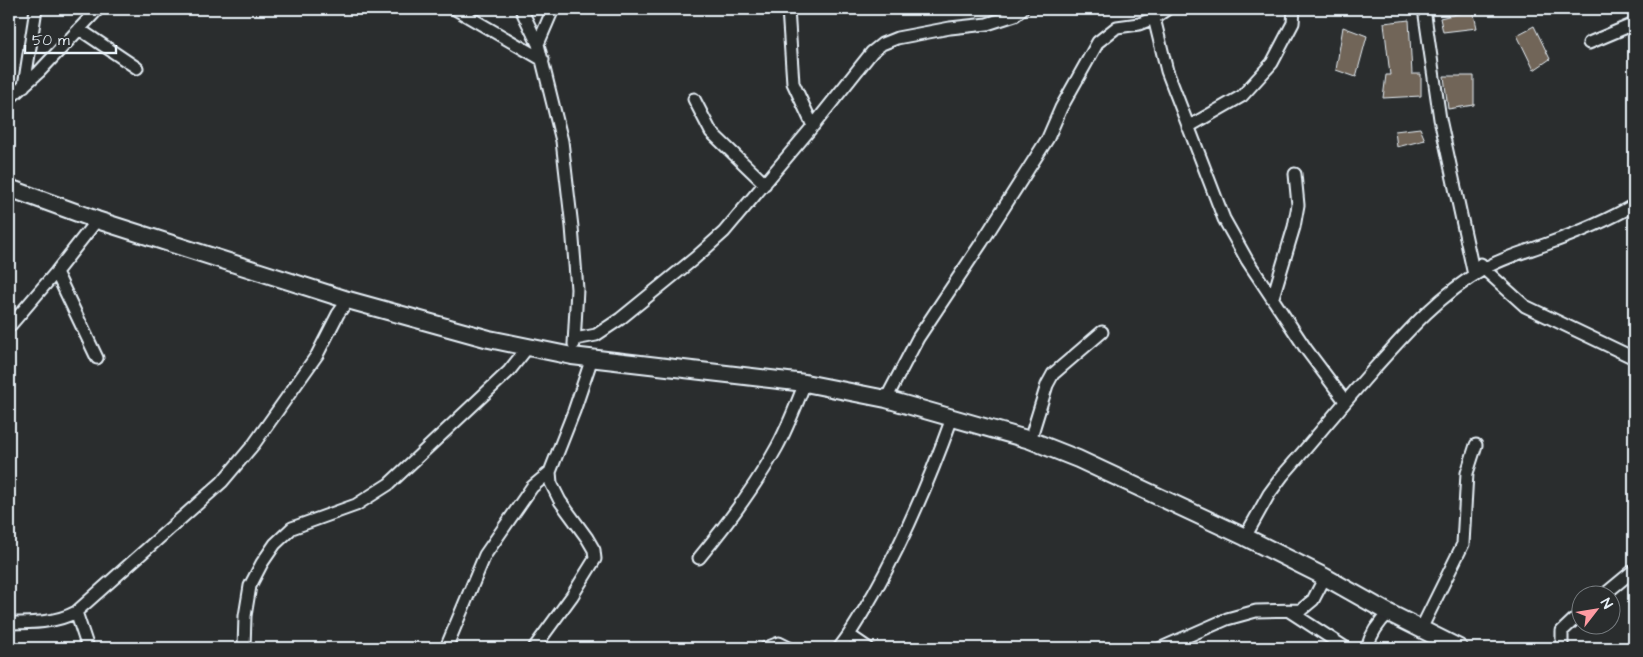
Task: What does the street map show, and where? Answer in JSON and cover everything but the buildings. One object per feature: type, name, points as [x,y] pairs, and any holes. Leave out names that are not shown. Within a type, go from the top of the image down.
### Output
[{"type":"main road","points":[[9,188],[97,220],[348,300],[489,339],[572,356],[805,384],[886,400],[1030,440],[1078,459],[1245,537],[1459,648]]},
{"type":"street","points":[[24,86],[36,9]]},
{"type":"street","points":[[9,99],[39,72],[98,9]]},
{"type":"street","points":[[455,9],[543,60]]},
{"type":"street","points":[[521,9],[538,44],[543,60],[562,142],[576,288],[575,339],[572,356]]},
{"type":"street","points":[[538,44],[553,9]]},
{"type":"street","points":[[788,9],[792,83],[813,126]]},
{"type":"street","points":[[575,339],[596,335],[620,319],[724,232],[872,52],[882,44],[897,38],[950,28],[987,24],[1015,15],[1022,9]]},
{"type":"street","points":[[886,400],[918,338],[1048,138],[1061,108],[1098,42],[1108,32],[1117,27],[1139,24],[1154,18],[1167,9]]},
{"type":"street","points":[[1188,127],[1242,96],[1272,63],[1293,23],[1294,9]]},
{"type":"street","points":[[1424,9],[1440,119],[1466,239],[1479,272],[1526,306],[1634,358]]},
{"type":"street","points":[[1154,18],[1166,66],[1224,219],[1247,260],[1306,349],[1345,401]]},
{"type":"street","points":[[1589,43],[1634,24]]},
{"type":"street","points":[[79,29],[137,68]]},
{"type":"street","points":[[694,99],[711,132],[765,184]]},
{"type":"street","points":[[1273,297],[1294,227],[1298,205],[1295,174]]},
{"type":"street","points":[[1245,537],[1278,481],[1345,401],[1427,311],[1450,292],[1499,261],[1609,220],[1634,205]]},
{"type":"street","points":[[9,327],[97,220]]},
{"type":"street","points":[[56,272],[97,358]]},
{"type":"street","points":[[9,623],[44,622],[76,612],[222,482],[254,444],[317,355],[338,314],[348,300]]},
{"type":"street","points":[[1030,440],[1053,374],[1102,332]]},
{"type":"street","points":[[244,648],[245,616],[250,586],[275,544],[292,528],[356,505],[389,484],[509,371],[528,347]]},
{"type":"street","points":[[534,648],[572,596],[595,559],[594,550],[587,538],[560,501],[551,483],[550,472],[592,358]]},
{"type":"street","points":[[699,558],[729,521],[759,479],[778,446],[805,384]]},
{"type":"street","points":[[839,648],[849,636],[912,521],[930,479],[952,418]]},
{"type":"street","points":[[1421,629],[1463,544],[1467,473],[1476,445]]},
{"type":"street","points":[[446,648],[485,555],[532,487],[550,472]]},
{"type":"street","points":[[1617,584],[1634,570]]},
{"type":"street","points":[[1161,648],[1227,619],[1256,611],[1301,610],[1313,600],[1325,577]]},
{"type":"street","points":[[1289,610],[1346,648]]},
{"type":"street","points":[[76,612],[88,648]]},
{"type":"street","points":[[1367,648],[1378,623],[1389,613]]},
{"type":"street","points":[[1562,648],[1562,631],[1570,623]]},
{"type":"street","points":[[849,636],[868,648]]},
{"type":"street","points":[[766,648],[779,643],[789,648]]}]
